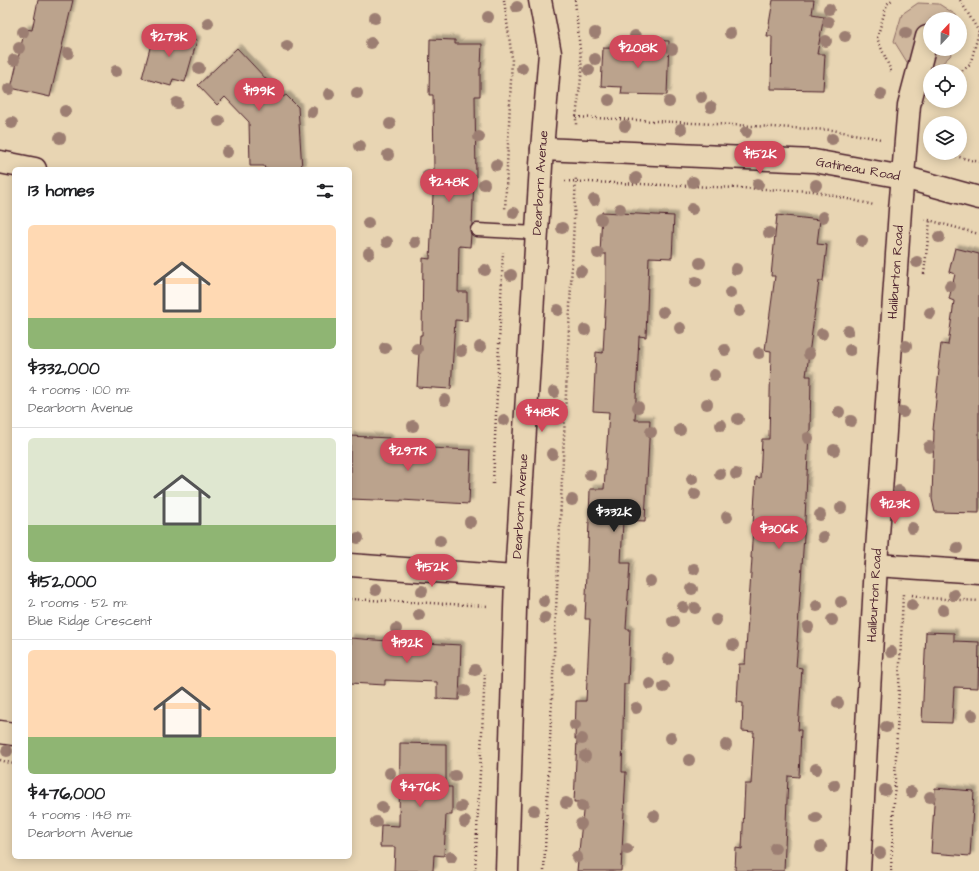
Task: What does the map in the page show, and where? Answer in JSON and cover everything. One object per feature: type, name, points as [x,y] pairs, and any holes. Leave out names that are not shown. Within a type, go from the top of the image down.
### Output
[{"type":"street","name":"Dearborn Avenue","points":[[507,871],[516,577],[542,149],[550,53],[540,0]]},
{"type":"street","name":"Haliburton Road","points":[[859,871],[876,565],[902,177],[909,105],[923,52]]},
{"type":"street","name":"Gatineau Road","points":[[542,149],[814,161],[902,177],[979,198]]},
{"type":"street","points":[[0,162],[25,167]]},
{"type":"street","points":[[352,565],[516,577]]},
{"type":"street","points":[[876,565],[979,572]]},
{"type":"street","points":[[0,732],[12,734]]},
{"type":"lane","points":[[477,230],[537,233]]},
{"type":"path","points":[[493,487],[512,58],[504,0]]},
{"type":"path","points":[[544,871],[576,181],[576,117],[582,70],[575,0]]},
{"type":"path","points":[[960,0],[979,32],[970,65],[967,67]]},
{"type":"path","points":[[576,117],[832,130],[906,143]]},
{"type":"path","points":[[967,159],[979,162]]},
{"type":"path","points":[[541,179],[813,191],[900,210],[930,221],[979,234]]},
{"type":"path","points":[[924,275],[930,221]]},
{"type":"path","points":[[488,606],[490,574]]},
{"type":"path","points":[[891,871],[903,594],[927,598],[979,601]]},
{"type":"path","points":[[352,599],[488,606],[516,609]]},
{"type":"path","points":[[475,871],[485,669]]},
{"type":"path","points":[[0,760],[12,763]]},
{"type":"shaded area","points":[[918,3],[939,4],[951,12],[923,12],[923,56],[950,56],[941,64],[923,64],[923,69],[910,67],[894,41],[902,14]]},
{"type":"building","points":[[38,0],[73,0],[50,97],[11,88],[25,29],[32,30]]},
{"type":"building","points":[[773,0],[814,0],[812,14],[824,16],[817,54],[825,54],[823,90],[771,89],[772,36],[767,36]]},
{"type":"building","points":[[155,29],[197,40],[185,82],[173,79],[171,86],[142,78]]},
{"type":"building","points":[[430,39],[455,40],[455,44],[482,44],[480,96],[475,96],[476,178],[474,178],[470,247],[459,246],[458,292],[467,292],[467,321],[455,320],[451,389],[417,387],[420,335],[422,335],[423,258],[430,259],[434,172],[433,95],[429,95]]},
{"type":"building","points":[[643,40],[669,41],[667,95],[621,94],[622,87],[601,86],[603,48],[642,49]]},
{"type":"building","points":[[237,48],[283,97],[286,95],[298,107],[302,167],[250,166],[249,122],[225,97],[217,105],[198,85]]},
{"type":"building","points":[[602,212],[674,216],[672,258],[649,257],[646,337],[639,336],[635,420],[650,420],[645,521],[623,520],[621,563],[630,563],[626,629],[630,629],[628,684],[624,684],[622,772],[626,772],[621,871],[577,871],[584,802],[574,802],[577,739],[575,739],[576,701],[586,701],[590,619],[585,619],[590,489],[604,489],[609,412],[593,411],[596,352],[603,353],[606,292],[606,254],[600,254]]},
{"type":"building","points":[[777,215],[820,220],[817,244],[827,245],[823,281],[819,281],[806,376],[811,376],[810,431],[796,667],[802,668],[798,730],[801,730],[799,777],[788,776],[784,871],[735,871],[736,848],[742,849],[745,784],[751,784],[754,732],[742,731],[743,703],[737,702],[739,664],[745,664],[756,477],[760,478],[762,439],[769,439],[771,351],[765,350],[775,276],[771,276]]},
{"type":"building","points":[[955,248],[979,254],[979,513],[935,512],[932,499],[933,430],[938,369],[941,344],[948,345],[954,301],[949,299],[955,274],[949,272]]},
{"type":"building","points":[[352,436],[389,438],[389,446],[471,450],[469,504],[352,499]]},
{"type":"building","points":[[926,632],[954,633],[954,641],[979,642],[978,688],[954,687],[952,723],[922,722]]},
{"type":"building","points":[[352,638],[461,645],[459,700],[437,699],[437,682],[385,680],[385,685],[352,683]]},
{"type":"building","points":[[400,743],[446,744],[446,787],[452,787],[452,815],[446,815],[444,856],[434,855],[433,871],[394,871],[395,847],[380,847],[381,825],[399,826]]},
{"type":"building","points":[[935,788],[974,791],[970,856],[931,853]]}]
